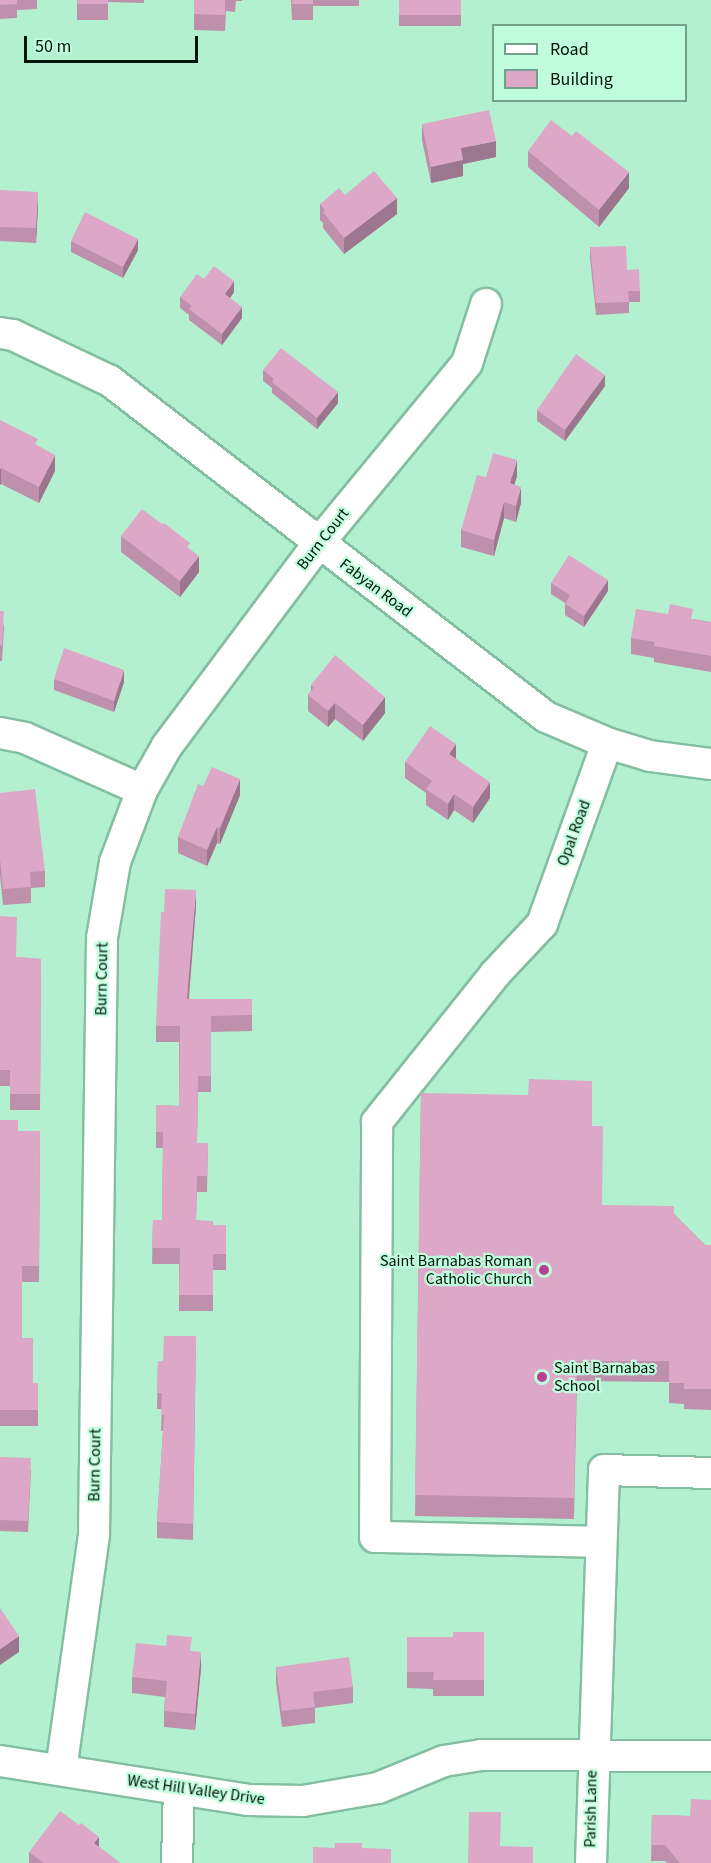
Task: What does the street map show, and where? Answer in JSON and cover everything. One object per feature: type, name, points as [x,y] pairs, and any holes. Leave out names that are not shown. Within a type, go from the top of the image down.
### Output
[{"type":"street","name":"Burn Court","points":[[61,1770],[94,1534],[102,938],[115,862],[142,790],[167,746],[318,544],[467,363],[486,304]]},
{"type":"street","name":"Fabyan Road","points":[[0,333],[13,335],[110,381],[318,544],[546,717],[607,742],[650,756],[711,764]]},
{"type":"street","points":[[0,733],[26,738],[142,790]]},
{"type":"street","name":"Opal Road","points":[[601,1542],[375,1537],[377,1122],[495,974],[542,924],[607,742]]},
{"type":"street","name":"Parish Lane","points":[[591,1863],[592,1755],[604,1470],[711,1473]]},
{"type":"street","name":"West Hill Valley Drive","points":[[0,1761],[248,1800],[303,1801],[378,1788],[444,1761],[482,1755],[711,1756]]},
{"type":"street","points":[[177,1863],[179,1789]]},
{"type":"building","points":[[0,0],[17,0],[17,4],[0,5]]},
{"type":"building","points":[[77,0],[108,0],[108,4],[77,4]]},
{"type":"building","points":[[194,0],[225,0],[225,15],[194,14]]},
{"type":"building","points":[[292,0],[313,0],[313,4],[292,4]]},
{"type":"building","points":[[399,0],[461,0],[461,15],[399,15]]},
{"type":"building","points":[[489,110],[496,141],[461,148],[463,160],[431,167],[422,124]]},
{"type":"building","points":[[551,120],[572,136],[576,131],[629,172],[599,210],[528,151]]},
{"type":"building","points":[[374,171],[397,198],[344,238],[323,212],[325,210],[320,204],[339,188],[345,195]]},
{"type":"building","points":[[0,190],[38,192],[36,228],[0,227]]},
{"type":"building","points":[[85,212],[138,239],[123,267],[71,241]]},
{"type":"building","points":[[626,246],[627,270],[639,269],[640,291],[628,291],[629,302],[596,303],[590,247]]},
{"type":"building","points":[[214,266],[234,281],[225,294],[242,307],[222,334],[189,309],[192,306],[180,297],[197,274],[204,279]]},
{"type":"building","points":[[281,348],[338,392],[317,418],[272,382],[274,379],[263,370]]},
{"type":"building","points":[[576,354],[605,375],[565,430],[537,410]]},
{"type":"building","points":[[0,420],[38,439],[35,444],[55,455],[39,487],[0,469]]},
{"type":"building","points":[[493,453],[517,460],[510,483],[521,487],[516,506],[504,502],[494,540],[461,530],[477,475],[486,477]]},
{"type":"building","points":[[142,509],[190,543],[187,547],[199,556],[180,581],[121,536]]},
{"type":"building","points":[[569,555],[608,580],[584,616],[565,604],[570,595],[551,583]]},
{"type":"building","points":[[670,604],[693,609],[691,619],[711,622],[711,656],[654,646],[655,642],[631,638],[636,609],[668,614]]},
{"type":"building","points":[[0,611],[4,611],[2,645],[0,645]]},
{"type":"building","points":[[64,648],[124,670],[114,701],[54,679]]},
{"type":"building","points":[[335,655],[385,697],[363,725],[335,703],[328,711],[308,695],[314,687],[311,685]]},
{"type":"building","points":[[430,726],[456,744],[449,754],[490,782],[473,807],[454,794],[448,804],[426,789],[432,781],[405,762]]},
{"type":"building","points":[[212,767],[240,779],[220,828],[217,827],[207,850],[178,837],[198,784],[203,786]]},
{"type":"building","points":[[35,789],[45,871],[30,872],[31,887],[3,889],[0,859],[0,793]]},
{"type":"building","points":[[165,889],[196,890],[187,999],[252,999],[252,1015],[211,1016],[211,1076],[198,1076],[197,1143],[208,1143],[207,1176],[197,1176],[196,1220],[213,1221],[213,1225],[226,1225],[226,1254],[213,1254],[213,1295],[179,1295],[180,1248],[152,1248],[153,1220],[162,1220],[163,1132],[156,1132],[156,1105],[179,1106],[180,1026],[156,1026],[161,912],[164,912]]},
{"type":"building","points":[[0,916],[17,917],[16,957],[41,959],[40,1094],[10,1094],[10,1070],[0,1070]]},
{"type":"building","points":[[529,1079],[592,1081],[592,1126],[603,1126],[602,1205],[674,1206],[674,1214],[705,1245],[711,1245],[711,1389],[684,1389],[684,1383],[669,1383],[669,1361],[577,1361],[574,1498],[415,1495],[421,1093],[528,1095]]},
{"type":"building","points":[[0,1120],[18,1120],[18,1131],[40,1131],[39,1266],[22,1266],[22,1338],[33,1338],[33,1383],[38,1383],[38,1410],[0,1410]]},
{"type":"building","points":[[164,1336],[196,1336],[193,1524],[157,1522],[164,1415],[161,1415],[162,1393],[157,1393],[158,1361],[163,1361]]},
{"type":"building","points":[[0,1457],[31,1458],[28,1521],[0,1520]]},
{"type":"building","points":[[0,1608],[19,1636],[0,1649]]},
{"type":"building","points":[[453,1632],[484,1632],[484,1680],[433,1680],[434,1672],[407,1672],[407,1637],[453,1637]]},
{"type":"building","points":[[167,1635],[192,1637],[190,1651],[201,1652],[195,1714],[164,1711],[167,1681],[132,1677],[136,1643],[166,1646]]},
{"type":"building","points":[[349,1657],[353,1687],[313,1692],[315,1707],[282,1711],[276,1667]]},
{"type":"building","points":[[691,1799],[711,1800],[711,1863],[680,1863],[665,1845],[651,1845],[652,1815],[690,1816]]},
{"type":"building","points":[[60,1811],[99,1837],[94,1843],[120,1863],[44,1863],[29,1852]]},
{"type":"building","points":[[469,1812],[501,1812],[500,1846],[533,1847],[533,1863],[468,1863]]},
{"type":"building","points":[[335,1843],[362,1843],[362,1848],[391,1849],[391,1863],[313,1863],[313,1847],[335,1848]]},
{"type":"place","name":"Saint Barnabas Roman Catholic Church","points":[[544,1270]]},
{"type":"place","name":"Saint Barnabas School","points":[[542,1377]]}]
